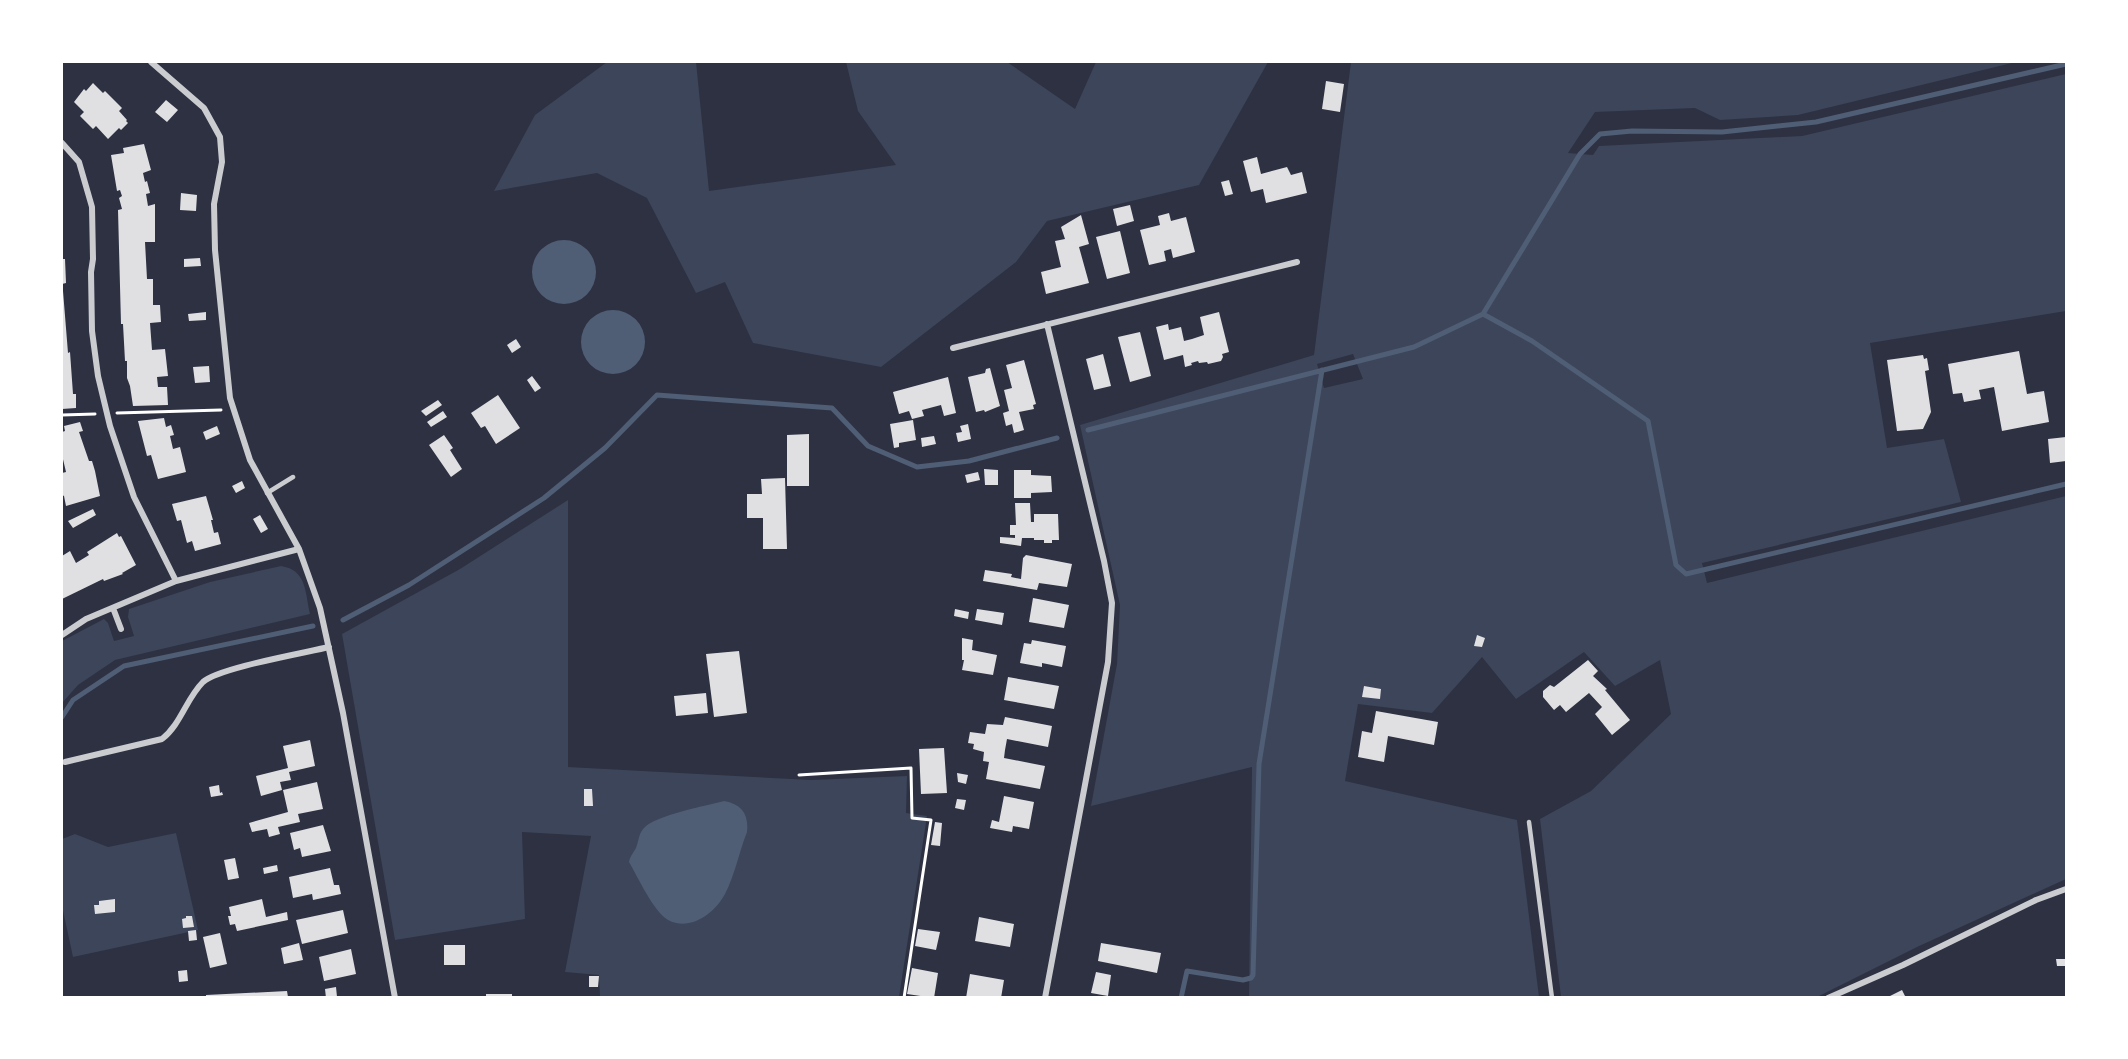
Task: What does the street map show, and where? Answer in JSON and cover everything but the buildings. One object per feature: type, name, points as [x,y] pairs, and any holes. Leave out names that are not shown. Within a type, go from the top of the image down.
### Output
[{"type":"street","points":[[151,62],[204,108],[220,136],[222,162],[214,204],[214,250],[232,409],[250,460],[299,549],[321,608],[395,998]]},
{"type":"street","points":[[62,143],[79,162],[92,207],[92,331],[98,376],[134,497],[176,581]]},
{"type":"street","points":[[953,348],[1297,262]]},
{"type":"street","points":[[1045,998],[1108,662],[1112,603],[1047,324]]},
{"type":"street","points":[[62,635],[86,619],[176,581],[299,549]]},
{"type":"street","points":[[113,608],[121,628]]},
{"type":"street","points":[[65,762],[162,739],[174,728],[200,685],[216,674],[329,647]]},
{"type":"street","points":[[1828,998],[1903,965],[2036,900],[2067,889]]},
{"type":"lane","points":[[267,493],[292,477]]},
{"type":"lane","points":[[1529,822],[1552,998]]},
{"type":"path","points":[[62,415],[232,409]]},
{"type":"path","points":[[799,775],[910,768],[912,818],[931,820],[904,998]]},
{"type":"shaded area","points":[[607,62],[696,62],[709,191],[896,165],[858,111],[846,62],[1007,62],[1075,109],[1096,62],[1268,62],[1199,185],[1047,221],[1016,262],[881,367],[753,343],[725,282],[696,293],[647,198],[597,173],[494,191],[535,115]]},
{"type":"shaded area","points":[[1351,62],[2016,62],[1798,115],[1720,120],[1695,108],[1595,112],[1568,153],[1593,155],[1599,146],[1802,136],[2066,74],[2066,311],[1870,343],[1887,448],[1944,439],[1961,502],[1702,563],[1707,583],[2066,496],[2066,879],[1917,947],[1817,997],[1561,997],[1540,819],[1591,791],[1671,714],[1660,660],[1615,686],[1584,652],[1516,699],[1482,657],[1432,713],[1358,704],[1345,781],[1517,820],[1539,997],[1249,997],[1252,767],[1091,806],[1117,664],[1120,605],[1080,425],[1314,355]],"holes":[[[1353,354],[1363,379],[1324,388],[1317,364]]]},
{"type":"shaded area","points":[[558,240],[570,240],[587,249],[594,260],[596,272],[594,284],[587,295],[570,304],[558,304],[546,299],[537,290],[532,278],[532,266],[537,254],[546,245]]},
{"type":"shaded area","points":[[607,310],[619,310],[636,319],[643,330],[645,342],[643,354],[636,365],[619,374],[607,374],[595,369],[586,360],[581,348],[581,336],[586,324],[595,315]]},
{"type":"shaded area","points":[[568,500],[568,767],[811,780],[907,776],[906,813],[927,816],[899,997],[600,997],[599,975],[565,972],[591,836],[522,832],[525,919],[395,940],[342,634],[460,569]]},
{"type":"shaded area","points":[[281,566],[290,568],[300,577],[310,614],[115,660],[78,685],[62,703],[62,641],[104,619],[108,623],[114,641],[134,636],[128,617],[129,609],[210,582]]},
{"type":"shaded area","points":[[724,801],[740,808],[747,820],[747,832],[725,894],[715,908],[701,919],[685,924],[668,920],[651,902],[629,862],[641,832],[650,823],[659,819]]},
{"type":"shaded area","points":[[176,833],[198,930],[73,957],[62,906],[62,839],[75,834],[108,847]]},
{"type":"waterway","points":[[1088,430],[1414,347],[1483,314],[1580,154],[1600,134],[1632,131],[1722,132],[1816,122],[2066,64]]},
{"type":"waterway","points":[[1483,314],[1532,341],[1648,421],[1676,565],[1686,574],[2066,484]]},
{"type":"waterway","points":[[1181,998],[1187,971],[1243,980],[1253,975],[1259,764],[1322,370]]},
{"type":"waterway","points":[[343,620],[409,585],[544,498],[605,448],[657,395],[832,408],[868,446],[917,467],[969,461],[1057,438]]},
{"type":"waterway","points":[[62,717],[73,700],[124,666],[313,626]]}]
